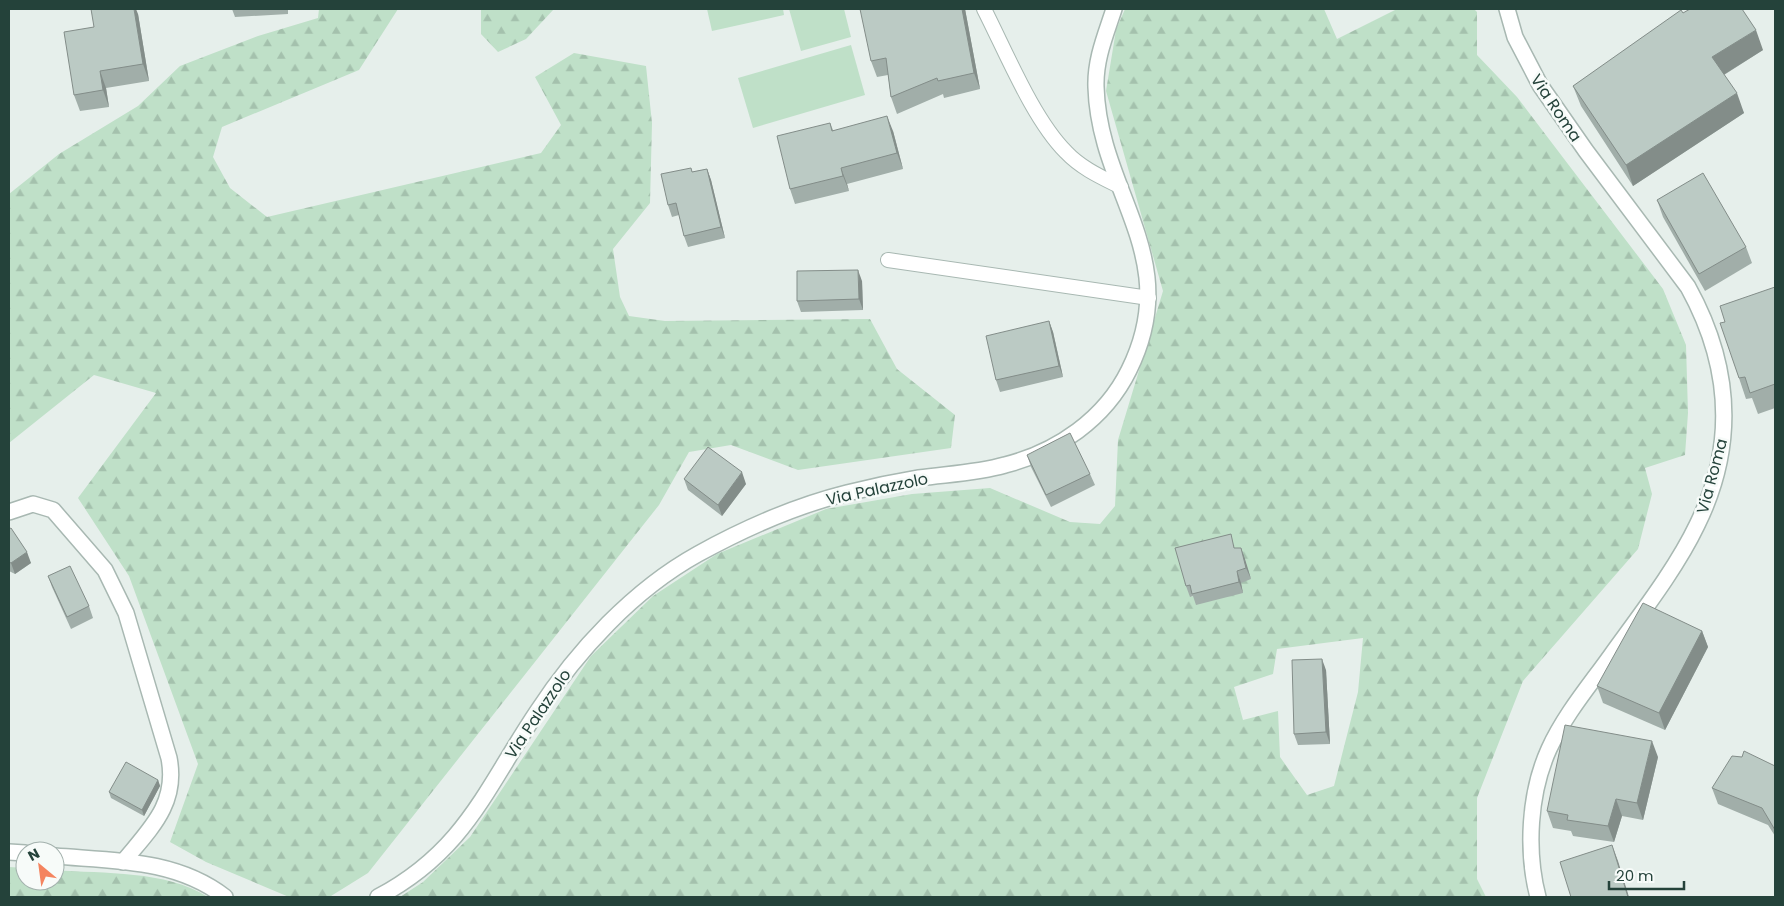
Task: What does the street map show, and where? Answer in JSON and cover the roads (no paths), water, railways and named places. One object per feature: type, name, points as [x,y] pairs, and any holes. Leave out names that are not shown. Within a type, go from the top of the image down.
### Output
[{"type":"street","name":"Via Palazzolo","points":[[378,897],[416,875],[449,846],[476,810],[538,709],[565,674],[610,623],[663,578],[689,559],[740,532],[812,503],[889,483],[1008,465],[1053,446],[1090,421],[1118,390],[1136,356],[1147,318],[1149,298],[1142,250],[1104,138],[1096,90],[1099,56],[1114,9]]},
{"type":"street","name":"Via Roma","points":[[1507,9],[1520,47],[1545,92],[1586,151],[1688,287],[1699,308],[1712,344],[1725,398],[1721,451],[1709,497],[1697,526],[1636,620],[1569,713],[1544,762],[1537,789],[1532,831],[1533,877],[1538,897]]},
{"type":"street","points":[[9,512],[33,504],[52,510],[105,570],[126,613],[169,758],[171,783],[167,800],[159,816],[123,862]]},
{"type":"street","points":[[65,857],[151,864],[178,872],[204,883],[225,897]]},
{"type":"lane","points":[[984,9],[1035,108],[1056,141],[1081,166],[1121,187]]},
{"type":"lane","points":[[888,260],[1149,298]]}]
